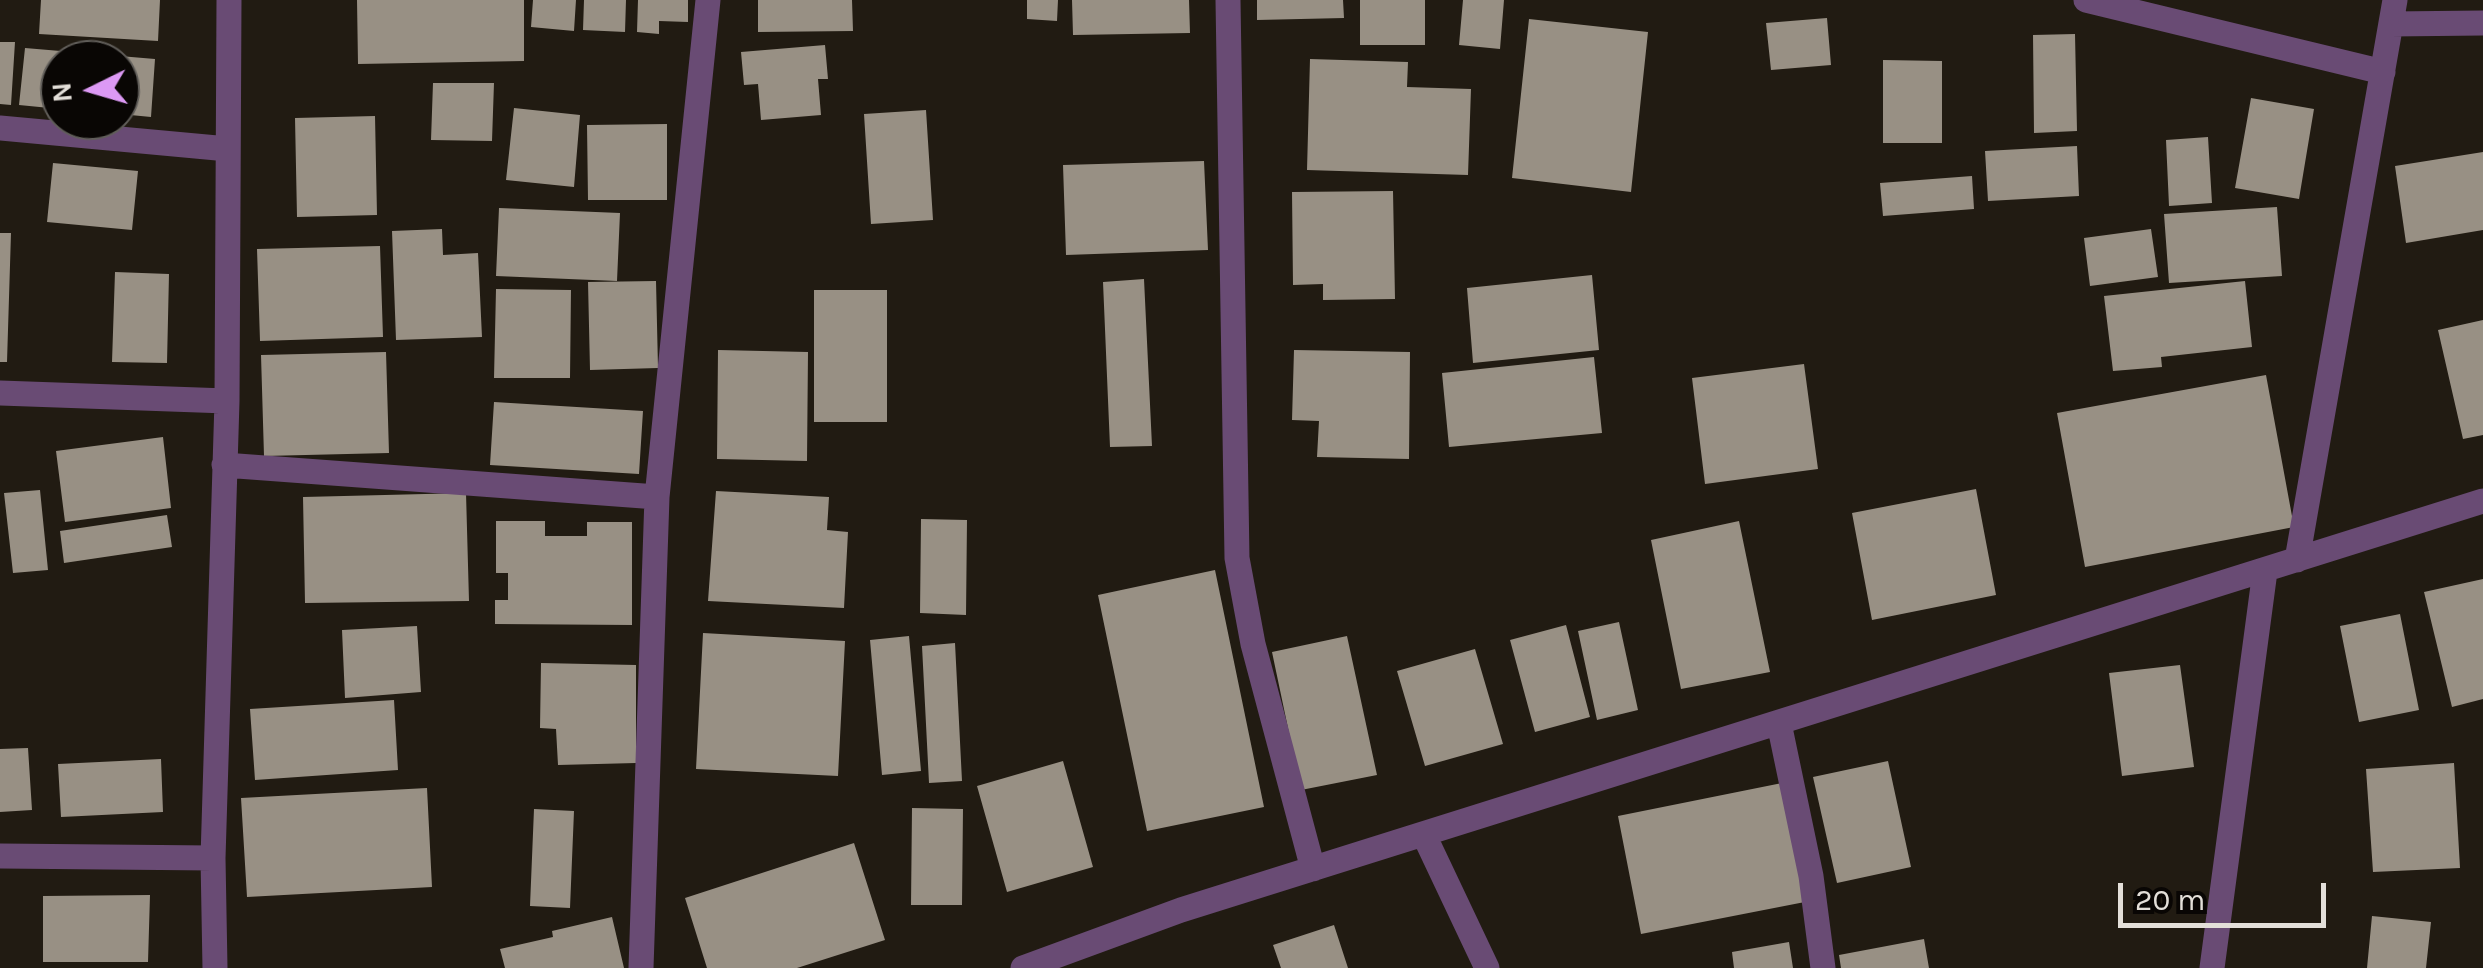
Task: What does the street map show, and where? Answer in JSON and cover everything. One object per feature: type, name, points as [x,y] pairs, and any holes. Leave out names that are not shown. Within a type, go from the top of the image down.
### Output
[{"type":"street","points":[[215,968],[214,858],[227,401],[229,0]]},
{"type":"street","points":[[641,968],[658,496],[708,0]]},
{"type":"street","points":[[1228,0],[1237,558],[1252,644],[1313,869]]},
{"type":"street","points":[[2086,0],[2383,72]]},
{"type":"street","points":[[2297,560],[2393,12],[2483,23]]},
{"type":"street","points":[[0,128],[228,149]]},
{"type":"street","points":[[0,393],[227,401]]},
{"type":"street","points":[[224,465],[658,496]]},
{"type":"street","points":[[1022,968],[1181,910],[2483,502]]},
{"type":"street","points":[[2212,968],[2264,571]]},
{"type":"street","points":[[1779,723],[1811,876],[1823,968]]},
{"type":"street","points":[[1424,835],[1487,968]]},
{"type":"street","points":[[0,856],[214,858]]},
{"type":"building","points":[[41,0],[160,0],[158,41],[39,34]]},
{"type":"building","points":[[357,0],[524,0],[524,61],[358,64]]},
{"type":"building","points":[[533,0],[576,0],[574,31],[531,27]]},
{"type":"building","points":[[584,0],[626,0],[625,32],[583,30]]},
{"type":"building","points":[[638,0],[688,0],[688,22],[659,21],[659,34],[637,32]]},
{"type":"building","points":[[758,0],[852,0],[853,31],[758,32]]},
{"type":"building","points":[[1027,0],[1058,0],[1057,21],[1027,19]]},
{"type":"building","points":[[1072,0],[1189,0],[1190,33],[1073,35]]},
{"type":"building","points":[[1257,0],[1343,0],[1344,18],[1257,20]]},
{"type":"building","points":[[1360,0],[1425,0],[1425,45],[1360,45]]},
{"type":"building","points":[[1463,0],[1504,0],[1500,49],[1459,45]]},
{"type":"building","points":[[1827,18],[1831,65],[1771,70],[1766,23]]},
{"type":"building","points":[[1529,19],[1648,32],[1631,192],[1512,178]]},
{"type":"building","points":[[2075,34],[2077,131],[2034,133],[2033,35]]},
{"type":"building","points":[[0,42],[15,42],[11,105],[0,104]]},
{"type":"building","points":[[825,45],[828,79],[818,79],[821,115],[761,120],[758,84],[744,85],[741,52]]},
{"type":"building","points":[[25,48],[40,49],[40,107],[19,105]]},
{"type":"building","points":[[140,58],[155,59],[151,117],[140,116]]},
{"type":"building","points":[[1310,59],[1408,62],[1407,87],[1471,89],[1468,175],[1307,170]]},
{"type":"building","points":[[1883,60],[1942,61],[1942,143],[1883,143]]},
{"type":"building","points":[[433,83],[494,83],[492,141],[431,140]]},
{"type":"building","points":[[2251,98],[2314,109],[2299,199],[2235,188]]},
{"type":"building","points":[[514,108],[580,115],[574,187],[506,180]]},
{"type":"building","points":[[926,110],[933,220],[871,224],[864,114]]},
{"type":"building","points":[[375,116],[377,215],[297,217],[295,118]]},
{"type":"building","points":[[667,124],[667,200],[588,200],[587,125]]},
{"type":"building","points":[[2208,137],[2212,203],[2169,206],[2166,140]]},
{"type":"building","points":[[2077,146],[2079,196],[1988,201],[1985,151]]},
{"type":"building","points":[[2483,152],[2483,230],[2406,243],[2395,166]]},
{"type":"building","points":[[1204,161],[1208,250],[1066,255],[1063,165]]},
{"type":"building","points":[[53,163],[138,171],[132,230],[47,222]]},
{"type":"building","points":[[1972,176],[1974,209],[1883,216],[1880,183]]},
{"type":"building","points":[[1393,191],[1395,299],[1323,300],[1323,284],[1293,285],[1292,192]]},
{"type":"building","points":[[2277,207],[2282,276],[2169,283],[2164,214]]},
{"type":"building","points":[[499,208],[620,213],[617,281],[496,276]]},
{"type":"building","points":[[442,229],[443,255],[478,253],[482,337],[396,340],[392,231]]},
{"type":"building","points":[[2151,229],[2158,277],[2090,286],[2084,238]]},
{"type":"building","points":[[0,233],[11,233],[7,362],[0,362]]},
{"type":"building","points":[[380,246],[383,337],[260,341],[257,249]]},
{"type":"building","points":[[115,272],[169,274],[167,363],[112,362]]},
{"type":"building","points":[[1592,275],[1599,350],[1473,363],[1467,288]]},
{"type":"building","points":[[1144,279],[1152,446],[1110,447],[1103,282]]},
{"type":"building","points":[[656,281],[658,368],[590,370],[588,282]]},
{"type":"building","points":[[2245,281],[2252,347],[2161,357],[2162,367],[2113,371],[2104,296]]},
{"type":"building","points":[[496,289],[571,290],[570,378],[494,378]]},
{"type":"building","points":[[814,290],[887,290],[887,422],[814,422]]},
{"type":"building","points":[[2483,320],[2483,435],[2463,439],[2438,330]]},
{"type":"building","points":[[718,350],[808,352],[807,461],[717,459]]},
{"type":"building","points":[[1294,350],[1410,352],[1409,459],[1317,457],[1319,421],[1292,420]]},
{"type":"building","points":[[386,352],[389,453],[264,456],[261,355]]},
{"type":"building","points":[[1594,357],[1602,433],[1449,447],[1442,373]]},
{"type":"building","points":[[1804,364],[1818,469],[1705,484],[1692,378]]},
{"type":"building","points":[[2266,375],[2294,527],[2085,567],[2057,413]]},
{"type":"building","points":[[494,402],[643,411],[639,474],[490,465]]},
{"type":"building","points":[[163,437],[171,508],[65,522],[56,451]]},
{"type":"building","points":[[1976,489],[1996,595],[1872,620],[1852,513]]},
{"type":"building","points":[[40,490],[48,570],[13,573],[4,493]]},
{"type":"building","points":[[716,491],[829,497],[827,530],[848,532],[844,608],[708,601]]},
{"type":"building","points":[[466,493],[469,601],[305,603],[303,497]]},
{"type":"building","points":[[167,515],[172,547],[64,563],[60,531]]},
{"type":"building","points":[[921,519],[967,520],[966,615],[920,613]]},
{"type":"building","points":[[496,521],[545,521],[545,536],[587,536],[587,522],[632,522],[632,625],[495,624],[495,600],[508,600],[508,573],[496,573]]},
{"type":"building","points":[[1739,521],[1770,672],[1681,689],[1651,540]]},
{"type":"building","points":[[1215,570],[1264,807],[1147,831],[1098,595]]},
{"type":"building","points":[[2483,579],[2483,699],[2452,707],[2424,592]]},
{"type":"building","points":[[2400,614],[2419,710],[2359,722],[2340,626]]},
{"type":"building","points":[[1619,622],[1638,710],[1597,720],[1578,631]]},
{"type":"building","points":[[1566,625],[1590,717],[1535,732],[1510,640]]},
{"type":"building","points":[[417,626],[421,692],[345,698],[342,630]]},
{"type":"building","points":[[703,633],[845,641],[838,776],[696,769]]},
{"type":"building","points":[[909,636],[921,771],[882,775],[870,640]]},
{"type":"building","points":[[1347,636],[1377,775],[1301,790],[1272,652]]},
{"type":"building","points":[[955,643],[962,781],[929,783],[922,646]]},
{"type":"building","points":[[1475,649],[1503,744],[1425,766],[1397,671]]},
{"type":"building","points":[[541,663],[636,665],[636,763],[558,765],[556,729],[540,728]]},
{"type":"building","points":[[2180,665],[2194,767],[2122,776],[2109,673]]},
{"type":"building","points":[[394,700],[398,770],[255,780],[250,709]]},
{"type":"building","points":[[28,748],[32,810],[0,812],[0,749]]},
{"type":"building","points":[[161,759],[163,812],[61,817],[58,764]]},
{"type":"building","points":[[1063,761],[1093,867],[1007,892],[977,786]]},
{"type":"building","points":[[1888,761],[1911,867],[1837,883],[1813,777]]},
{"type":"building","points":[[2454,763],[2460,868],[2373,872],[2366,769]]},
{"type":"building","points":[[1787,782],[1810,901],[1641,934],[1618,816]]},
{"type":"building","points":[[427,788],[432,887],[247,897],[241,798]]},
{"type":"building","points":[[912,808],[963,809],[962,905],[911,905]]},
{"type":"building","points":[[534,809],[574,811],[570,908],[530,906]]},
{"type":"building","points":[[854,843],[885,940],[797,968],[707,968],[685,898]]},
{"type":"building","points":[[150,895],[148,962],[43,962],[43,896]]},
{"type":"building","points":[[2372,916],[2431,922],[2426,968],[2367,968]]},
{"type":"building","points":[[612,917],[624,968],[505,968],[500,949],[553,937],[552,931]]},
{"type":"building","points":[[1334,925],[1348,968],[1281,968],[1273,945]]},
{"type":"building","points":[[1924,939],[1929,968],[1841,968],[1839,955]]},
{"type":"building","points":[[1789,942],[1793,968],[1734,968],[1732,952]]}]
